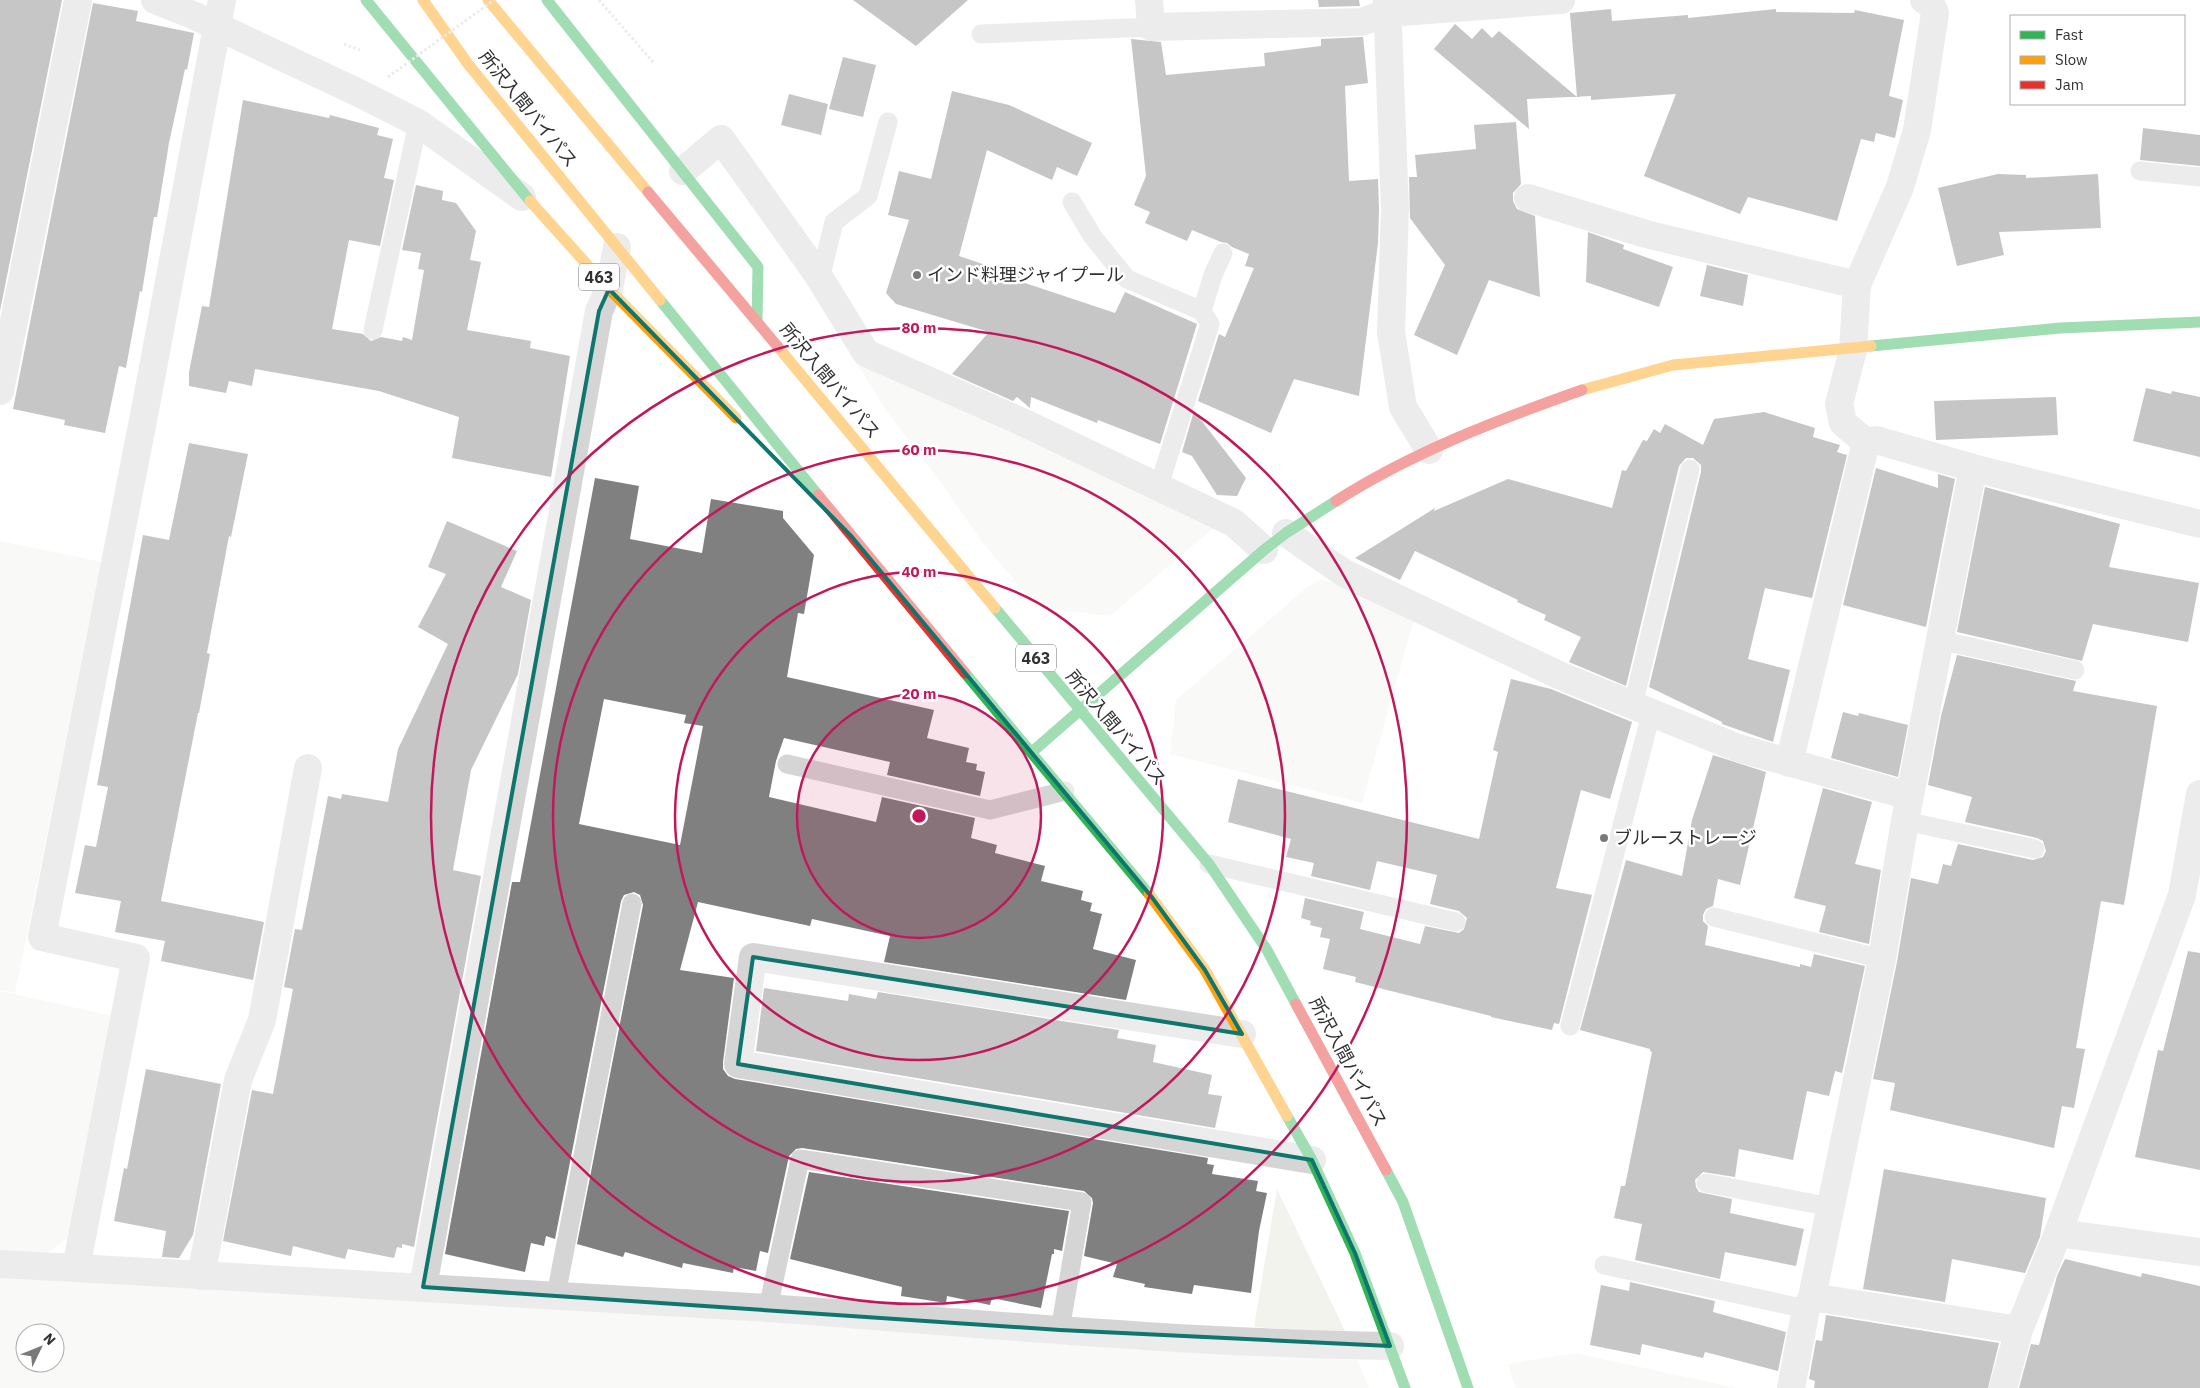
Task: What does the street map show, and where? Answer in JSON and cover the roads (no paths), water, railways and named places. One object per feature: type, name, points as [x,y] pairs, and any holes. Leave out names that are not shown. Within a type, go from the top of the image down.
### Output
[{"type":"main road","name":"463","points":[[366,0],[532,203],[609,289],[741,423]]},
{"type":"main road","name":"所沢入間バイパス","points":[[423,0],[468,64],[852,537],[1151,896],[1200,962],[1312,1160],[1354,1253],[1405,1388]]},
{"type":"main road","name":"所沢入間バイパス","points":[[488,0],[757,321],[1080,712],[1209,864],[1267,950],[1332,1068],[1402,1202],[1468,1388]]},
{"type":"main road","points":[[547,0],[758,268],[757,321]]},
{"type":"main road","points":[[1032,752],[1286,533],[1360,486],[1429,450],[1503,418],[1587,388],[1673,366],[1747,357],[1853,350],[2060,328],[2200,322]]},
{"type":"main road","name":"463","points":[[762,444],[852,537]]},
{"type":"street","points":[[0,391],[78,0]]},
{"type":"street","points":[[155,0],[359,93],[418,123],[532,203]]},
{"type":"street","points":[[76,1268],[136,958],[42,937],[145,410],[215,27],[222,0]]},
{"type":"street","points":[[1149,0],[1151,27],[1361,22],[1387,6],[1561,0]]},
{"type":"street","points":[[1924,0],[1931,4],[1935,13],[1917,130],[1900,187],[1857,284],[1853,350],[1839,404],[1843,424],[1866,442],[1876,440],[1974,468],[2200,524]]},
{"type":"street","points":[[1387,6],[1395,209],[1391,332],[1403,407],[1429,450]]},
{"type":"street","points":[[683,171],[721,139],[758,188],[820,279],[866,353],[1020,421],[1234,523],[1264,550]]},
{"type":"street","points":[[1528,198],[1646,234],[1857,284]]},
{"type":"street","points":[[423,1287],[599,311],[609,289],[617,246]]},
{"type":"street","points":[[1789,763],[1866,442]]},
{"type":"street","points":[[1792,1388],[1882,959],[1907,808],[1974,468]]},
{"type":"street","points":[[1286,533],[1344,574],[1561,676],[1738,748],[1789,763],[1907,808]]},
{"type":"street","points":[[201,1276],[238,1080],[262,1020],[308,768]]},
{"type":"street","points":[[2003,1388],[2019,1330],[2058,1232],[2182,895],[2200,794]]},
{"type":"street","points":[[1242,1034],[753,957],[738,1064],[1312,1160]]},
{"type":"street","points":[[2058,1232],[2200,1252]]},
{"type":"street","points":[[0,1264],[768,1308],[1060,1330],[1303,1344],[1390,1346]]},
{"type":"street","points":[[1809,1303],[2019,1330]]},
{"type":"lane","points":[[981,34],[1151,27]]},
{"type":"lane","points":[[820,279],[834,222],[868,196],[888,122]]},
{"type":"lane","points":[[373,330],[418,123]]},
{"type":"lane","points":[[2140,171],[2200,177]]},
{"type":"lane","points":[[1072,202],[1093,237],[1127,279],[1202,311],[1210,324],[1159,486]]},
{"type":"lane","points":[[1202,311],[1213,275],[1223,253]]},
{"type":"lane","points":[[1570,1026],[1642,709],[1690,469]]},
{"type":"lane","points":[[1940,640],[2075,670]]},
{"type":"lane","points":[[787,764],[990,810],[1065,791]]},
{"type":"lane","points":[[1907,808],[2035,849]]},
{"type":"lane","points":[[1209,864],[1456,922]]},
{"type":"lane","points":[[556,1295],[632,903]]},
{"type":"lane","points":[[1714,917],[1882,959]]},
{"type":"lane","points":[[768,1308],[800,1159],[1082,1202],[1060,1330]]},
{"type":"lane","points":[[1706,1183],[1831,1207]]},
{"type":"lane","points":[[1604,1265],[1809,1303]]},
{"type":"place","name":"インド料理ジャイプール","points":[[917,275]]},
{"type":"place","name":"ブルーストレージ","points":[[1604,838]]}]
